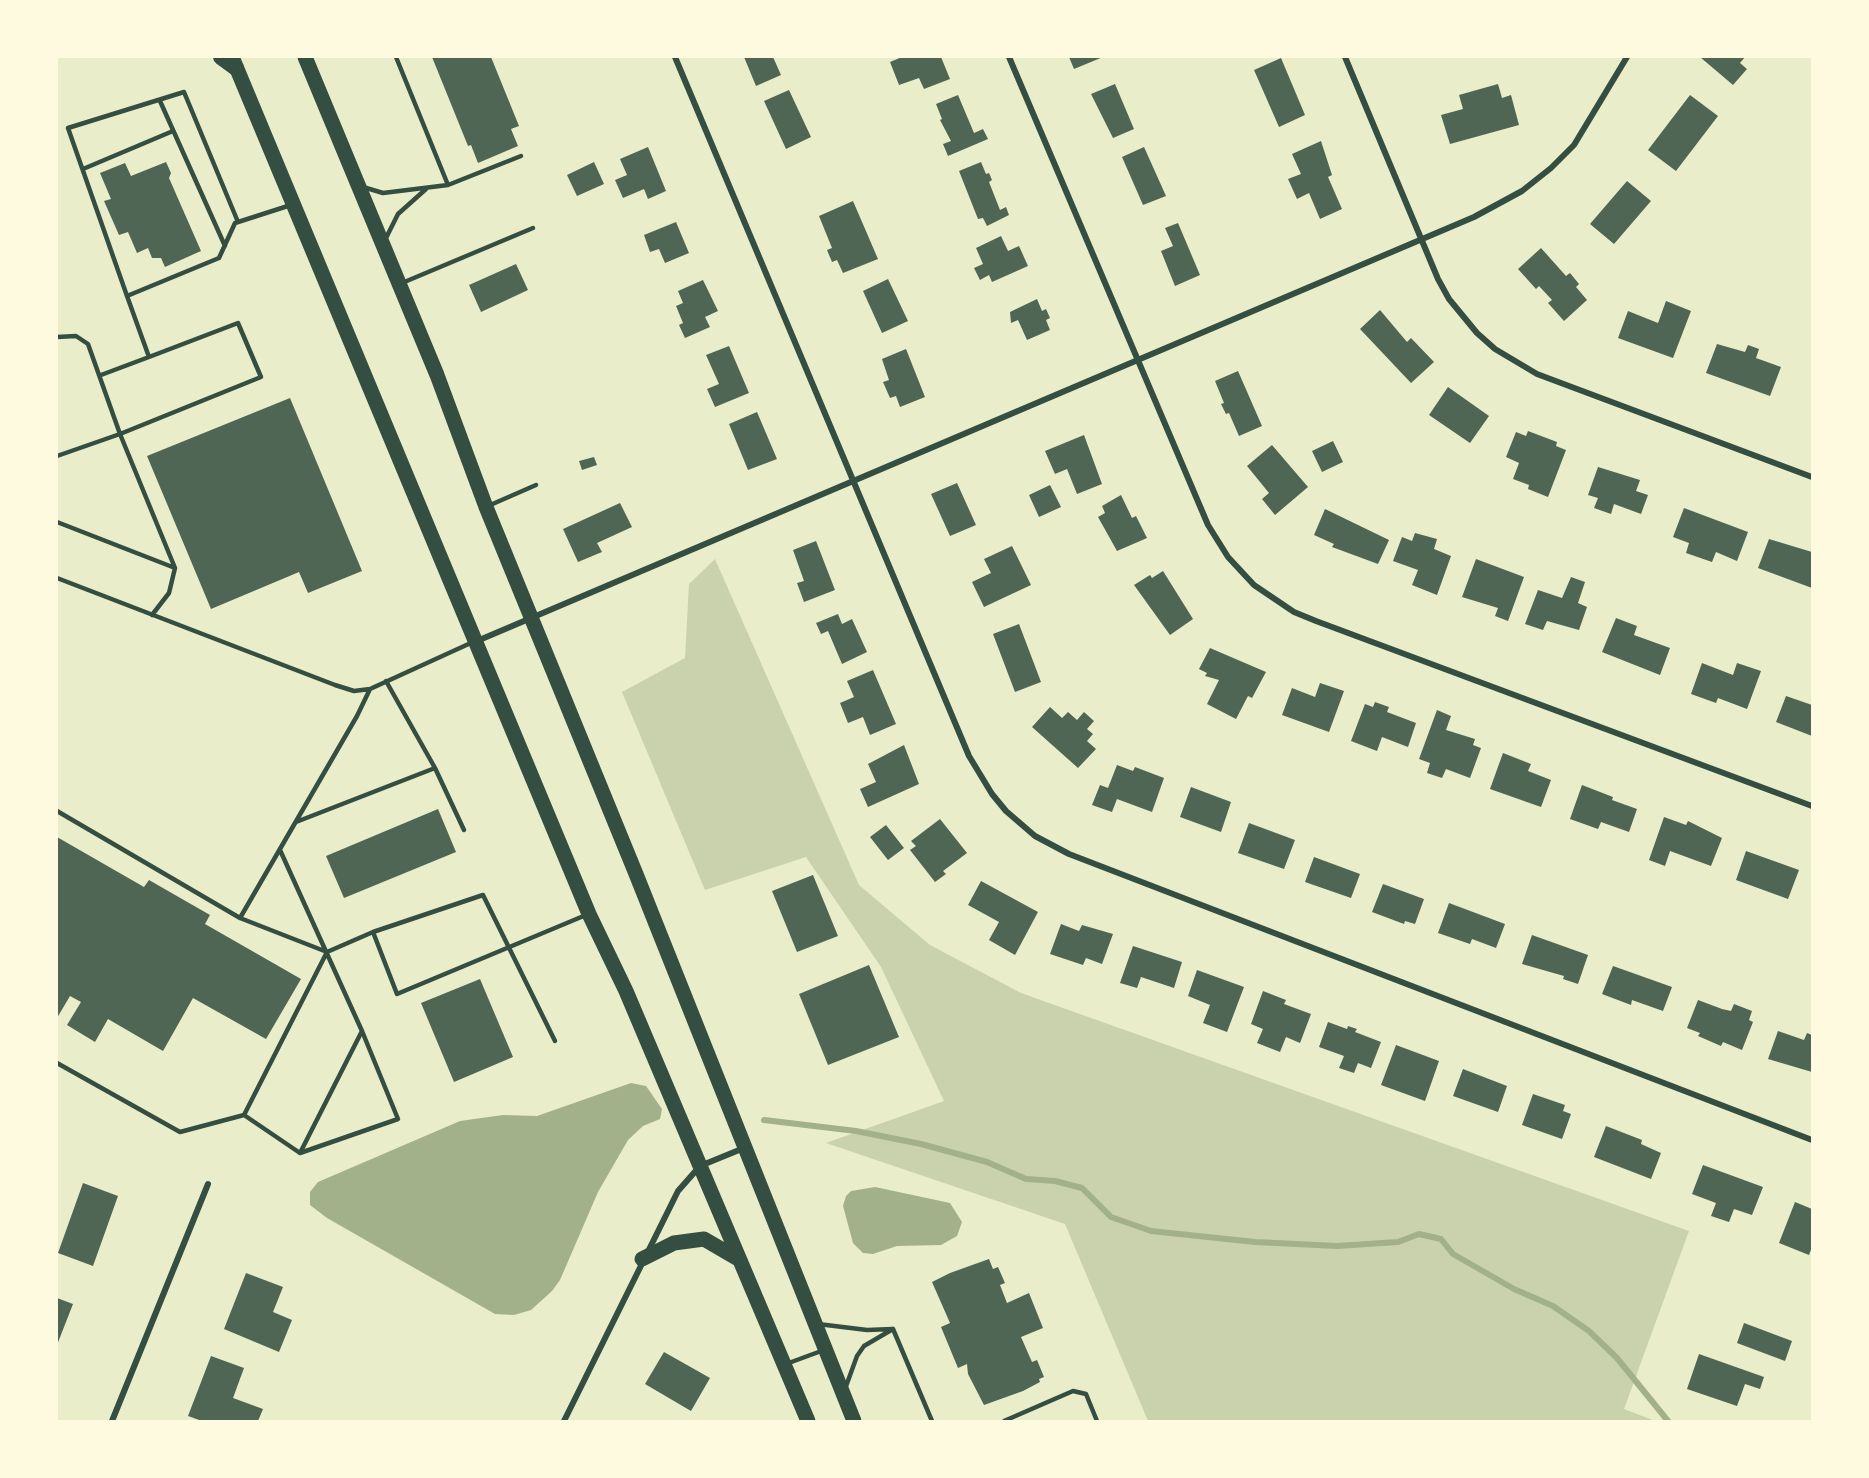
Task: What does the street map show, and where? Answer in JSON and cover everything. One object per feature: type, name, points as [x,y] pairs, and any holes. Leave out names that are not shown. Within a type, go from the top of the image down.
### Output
[{"type":"highway","points":[[221,57],[234,62]]},
{"type":"main road","points":[[305,57],[438,375],[486,507],[854,1421]]},
{"type":"main road","points":[[234,62],[589,914],[626,991],[808,1421]]},
{"type":"main road","points":[[642,1259],[674,1243],[704,1239],[740,1260]]},
{"type":"street","points":[[675,57],[969,756],[999,803],[1035,836],[1080,858],[1812,1140]]},
{"type":"street","points":[[1009,57],[1217,542],[1240,572],[1273,599],[1316,621],[1812,806]]},
{"type":"street","points":[[1345,57],[1438,279],[1462,316],[1483,339],[1515,363],[1537,374],[1812,477]]},
{"type":"street","points":[[476,641],[1422,240],[1522,191],[1551,168],[1574,145],[1591,121],[1627,57]]},
{"type":"street","points":[[564,1421],[642,1259],[678,1191],[700,1166],[744,1148]]},
{"type":"street","points":[[112,1421],[208,1184]]},
{"type":"lane","points":[[396,57],[448,185]]},
{"type":"lane","points":[[149,357],[68,128],[184,92],[238,222]]},
{"type":"lane","points":[[160,101],[225,247]]},
{"type":"lane","points":[[83,169],[174,131]]},
{"type":"lane","points":[[359,186],[383,193],[448,185],[521,156]]},
{"type":"lane","points":[[383,244],[398,214],[426,189]]},
{"type":"lane","points":[[127,296],[219,258],[235,223],[294,204]]},
{"type":"lane","points":[[399,284],[533,228]]},
{"type":"lane","points":[[57,456],[120,434],[261,376],[238,323],[101,375]]},
{"type":"lane","points":[[57,337],[76,336],[88,344],[101,375],[120,434],[175,568],[169,593],[152,615]]},
{"type":"lane","points":[[486,507],[536,485]]},
{"type":"lane","points":[[57,522],[175,568]]},
{"type":"lane","points":[[57,578],[354,691],[370,689],[476,641]]},
{"type":"lane","points":[[386,681],[435,768],[464,830]]},
{"type":"lane","points":[[240,918],[370,689]]},
{"type":"lane","points":[[296,822],[435,768]]},
{"type":"lane","points":[[57,811],[240,918],[327,952]]},
{"type":"lane","points":[[280,850],[362,1031],[398,1119],[300,1153]]},
{"type":"lane","points":[[57,1064],[180,1132],[244,1115],[327,952],[373,932],[483,895],[555,1041]]},
{"type":"lane","points":[[373,932],[397,994],[589,914]]},
{"type":"lane","points":[[300,1153],[362,1031]]},
{"type":"lane","points":[[244,1115],[300,1153]]},
{"type":"lane","points":[[815,1324],[867,1330],[893,1329]]},
{"type":"lane","points":[[844,1395],[857,1356],[864,1346],[893,1329]]},
{"type":"lane","points":[[893,1329],[932,1421]]},
{"type":"lane","points":[[784,1365],[826,1350]]},
{"type":"lane","points":[[1004,1421],[1073,1391],[1086,1394],[1097,1421]]},
{"type":"shaded area","points":[[715,559],[859,885],[930,945],[1021,993],[1689,1231],[1624,1409],[1655,1421],[1148,1421],[1065,1224],[826,1143],[944,1101],[881,967],[806,857],[705,890],[622,692],[685,658],[689,584]]},
{"type":"shaded area","points":[[631,1083],[646,1086],[662,1109],[660,1119],[643,1126],[628,1140],[598,1192],[560,1280],[552,1291],[531,1310],[514,1315],[495,1314],[327,1218],[310,1205],[310,1192],[318,1182],[460,1121],[503,1115],[537,1116]]},
{"type":"shaded area","points":[[875,1187],[950,1203],[962,1222],[957,1236],[941,1245],[897,1246],[873,1254],[863,1253],[853,1243],[843,1206],[846,1196],[851,1191]]},
{"type":"building","points":[[432,57],[491,57],[519,126],[511,129],[518,146],[478,163],[471,145],[468,146]]},
{"type":"building","points":[[744,57],[773,57],[781,75],[756,86]]},
{"type":"building","points":[[902,57],[941,57],[950,79],[924,89],[919,78],[899,85],[890,62]]},
{"type":"building","points":[[1069,57],[1103,57],[1074,69]]},
{"type":"building","points":[[1700,57],[1745,57],[1740,63],[1747,69],[1733,85]]},
{"type":"building","points":[[1281,58],[1305,115],[1279,127],[1254,70]]},
{"type":"building","points":[[1115,84],[1134,129],[1113,138],[1091,94]]},
{"type":"building","points":[[1498,84],[1502,98],[1511,95],[1519,125],[1450,144],[1441,115],[1463,109],[1459,95]]},
{"type":"building","points":[[789,90],[811,137],[786,149],[764,101]]},
{"type":"building","points":[[958,95],[974,133],[983,129],[988,139],[948,156],[943,144],[951,141],[940,120],[942,119],[936,104]]},
{"type":"building","points":[[1690,95],[1718,116],[1676,171],[1648,150]]},
{"type":"building","points":[[1321,141],[1332,175],[1328,177],[1342,209],[1320,219],[1309,193],[1297,199],[1288,179],[1301,174],[1292,154]]},
{"type":"building","points":[[648,147],[666,191],[648,199],[644,189],[623,198],[615,180],[627,175],[620,159]]},
{"type":"building","points":[[1144,147],[1166,196],[1143,205],[1122,157]]},
{"type":"building","points":[[166,162],[171,173],[169,178],[201,251],[165,267],[161,258],[152,258],[148,248],[137,253],[128,232],[119,235],[104,201],[111,199],[100,173],[125,163],[131,176]]},
{"type":"building","points":[[594,162],[604,184],[577,196],[567,175]]},
{"type":"building","points":[[981,162],[986,174],[989,173],[992,180],[989,182],[1000,210],[1006,207],[1009,215],[987,226],[983,218],[978,219],[959,171]]},
{"type":"building","points":[[1627,181],[1651,201],[1614,244],[1590,224]]},
{"type":"building","points":[[853,201],[878,259],[843,273],[837,260],[832,262],[827,250],[832,248],[819,216]]},
{"type":"building","points":[[676,222],[689,253],[665,263],[659,249],[650,252],[644,235]]},
{"type":"building","points":[[1178,223],[1200,275],[1175,286],[1161,251],[1173,246],[1165,228]]},
{"type":"building","points":[[1001,236],[1008,251],[1019,246],[1028,266],[992,282],[989,275],[980,280],[974,268],[983,264],[976,248]]},
{"type":"building","points":[[1541,248],[1566,276],[1570,273],[1579,284],[1576,287],[1587,300],[1564,321],[1548,303],[1552,300],[1539,286],[1536,289],[1518,269]]},
{"type":"building","points":[[516,264],[528,290],[481,312],[469,285]]},
{"type":"building","points":[[888,279],[908,321],[882,333],[863,291]]},
{"type":"building","points":[[703,280],[718,311],[705,317],[710,327],[685,338],[679,325],[683,323],[676,306],[683,303],[678,291]]},
{"type":"building","points":[[1037,299],[1042,311],[1046,309],[1050,318],[1046,320],[1050,330],[1027,340],[1018,320],[1011,323],[1010,312]]},
{"type":"building","points":[[1666,301],[1691,311],[1673,358],[1618,338],[1628,311],[1658,323]]},
{"type":"building","points":[[1380,310],[1407,342],[1411,338],[1434,362],[1411,383],[1360,329]]},
{"type":"building","points":[[1717,344],[1745,352],[1748,345],[1759,349],[1756,358],[1781,367],[1770,396],[1706,373]]},
{"type":"building","points":[[729,346],[749,393],[715,407],[707,389],[719,384],[706,355]]},
{"type":"building","points":[[906,349],[925,397],[900,407],[896,396],[890,398],[883,382],[889,380],[882,359]]},
{"type":"building","points":[[1238,371],[1262,426],[1239,436],[1229,413],[1226,414],[1221,404],[1224,403],[1215,381]]},
{"type":"building","points":[[1448,387],[1489,416],[1470,443],[1429,415]]},
{"type":"building","points":[[290,398],[362,571],[308,593],[299,572],[211,609],[147,456]]},
{"type":"building","points":[[757,412],[777,459],[748,470],[729,424]]},
{"type":"building","points":[[1528,431],[1557,442],[1556,446],[1566,450],[1548,497],[1528,489],[1529,485],[1513,479],[1519,463],[1506,457],[1516,432],[1526,436]]},
{"type":"building","points":[[1084,435],[1102,484],[1077,494],[1067,469],[1055,474],[1045,451]]},
{"type":"building","points":[[1333,441],[1343,462],[1322,472],[1312,451]]},
{"type":"building","points":[[1272,445],[1308,487],[1275,515],[1262,499],[1269,493],[1247,466]]},
{"type":"building","points":[[594,457],[597,465],[582,470],[579,461]]},
{"type":"building","points":[[1598,467],[1640,480],[1636,491],[1648,495],[1641,514],[1614,504],[1611,514],[1594,508],[1598,498],[1588,495]]},
{"type":"building","points":[[957,483],[976,525],[950,536],[931,494]]},
{"type":"building","points":[[1050,485],[1061,507],[1039,517],[1029,495]]},
{"type":"building","points":[[1121,495],[1132,518],[1136,516],[1147,538],[1117,551],[1098,517],[1105,513],[1102,506]]},
{"type":"building","points":[[620,503],[632,527],[597,543],[602,552],[578,562],[563,529]]},
{"type":"building","points":[[1684,508],[1748,532],[1737,561],[1716,552],[1712,562],[1686,553],[1689,543],[1673,537]]},
{"type":"building","points":[[1325,509],[1389,540],[1378,564],[1332,547],[1334,544],[1314,535]]},
{"type":"building","points":[[1415,533],[1437,539],[1434,549],[1451,556],[1437,595],[1412,585],[1418,570],[1393,561],[1402,537],[1412,541]]},
{"type":"building","points":[[1769,539],[1812,552],[1812,588],[1758,568]]},
{"type":"building","points":[[816,541],[835,590],[804,602],[797,583],[804,581],[793,550]]},
{"type":"building","points":[[1012,546],[1031,585],[984,607],[972,582],[991,573],[984,559]]},
{"type":"building","points":[[1476,559],[1524,577],[1508,621],[1495,616],[1498,608],[1462,597]]},
{"type":"building","points":[[1163,571],[1193,619],[1170,635],[1134,585],[1150,575],[1152,578]]},
{"type":"building","points":[[1571,577],[1585,582],[1578,603],[1587,607],[1579,630],[1547,621],[1543,630],[1525,624],[1538,590],[1562,598]]},
{"type":"building","points":[[838,614],[842,624],[852,619],[867,652],[842,664],[828,631],[821,634],[816,623]]},
{"type":"building","points":[[1616,618],[1637,626],[1634,635],[1670,648],[1660,675],[1602,652]]},
{"type":"building","points":[[1019,624],[1041,682],[1015,692],[993,634]]},
{"type":"building","points":[[1210,648],[1266,672],[1252,698],[1248,696],[1236,719],[1207,704],[1219,680],[1205,676],[1207,673],[1199,669]]},
{"type":"building","points":[[1702,663],[1733,675],[1737,663],[1761,671],[1747,709],[1718,698],[1716,703],[1691,694]]},
{"type":"building","points":[[873,670],[896,724],[870,735],[863,717],[848,723],[840,703],[854,697],[847,681]]},
{"type":"building","points":[[1320,683],[1344,691],[1329,732],[1282,715],[1292,688],[1315,697]]},
{"type":"building","points":[[1786,696],[1812,705],[1812,736],[1776,722]]},
{"type":"building","points":[[1375,702],[1389,707],[1387,712],[1416,723],[1408,747],[1382,737],[1377,751],[1351,741],[1365,704],[1373,707]]},
{"type":"building","points":[[1050,707],[1062,718],[1068,712],[1077,720],[1084,712],[1094,721],[1087,729],[1093,734],[1087,741],[1096,749],[1078,768],[1032,727]]},
{"type":"building","points":[[1437,710],[1451,716],[1446,730],[1475,739],[1473,745],[1481,748],[1470,778],[1446,769],[1442,778],[1427,773],[1430,763],[1419,759]]},
{"type":"building","points":[[904,745],[919,784],[868,807],[860,789],[876,782],[868,764]]},
{"type":"building","points":[[1503,753],[1531,764],[1528,771],[1551,780],[1541,807],[1490,789]]},
{"type":"building","points":[[1117,765],[1133,771],[1135,767],[1164,778],[1152,812],[1117,799],[1112,812],[1092,805],[1100,785],[1108,788]]},
{"type":"building","points":[[1582,785],[1637,809],[1629,832],[1601,822],[1598,829],[1570,819]]},
{"type":"building","points":[[1191,787],[1231,802],[1221,832],[1180,817]]},
{"type":"building","points":[[438,809],[456,852],[344,898],[326,856]]},
{"type":"building","points":[[1664,817],[1686,825],[1688,821],[1722,838],[1711,866],[1670,851],[1665,866],[1649,860]]},
{"type":"building","points":[[940,819],[967,853],[943,871],[946,874],[935,882],[910,850],[916,846],[911,841]]},
{"type":"building","points":[[1249,823],[1295,840],[1284,869],[1238,853]]},
{"type":"building","points":[[886,825],[904,848],[888,860],[870,837]]},
{"type":"building","points":[[57,837],[144,887],[149,880],[210,915],[205,924],[301,979],[266,1039],[193,998],[163,1051],[108,1019],[95,1042],[67,1025],[81,1002],[70,996],[57,1018]]},
{"type":"building","points":[[1746,851],[1799,870],[1788,899],[1736,880]]},
{"type":"building","points":[[1314,857],[1360,874],[1351,898],[1305,882]]},
{"type":"building","points":[[813,875],[838,936],[797,952],[772,891]]},
{"type":"building","points":[[981,881],[1038,912],[1015,955],[989,940],[999,922],[968,905]]},
{"type":"building","points":[[1383,884],[1424,899],[1415,924],[1405,921],[1404,924],[1372,912]]},
{"type":"building","points":[[1449,903],[1505,924],[1496,948],[1472,939],[1470,944],[1438,933]]},
{"type":"building","points":[[1061,924],[1079,931],[1082,925],[1113,934],[1102,964],[1086,958],[1083,965],[1050,954]]},
{"type":"building","points":[[1532,935],[1588,955],[1578,984],[1563,979],[1564,976],[1522,964]]},
{"type":"building","points":[[1133,946],[1182,962],[1174,988],[1141,977],[1137,988],[1120,983]]},
{"type":"building","points":[[869,965],[899,1037],[828,1065],[799,994]]},
{"type":"building","points":[[1613,966],[1672,987],[1663,1011],[1632,1000],[1631,1005],[1602,994]]},
{"type":"building","points":[[1197,970],[1244,987],[1227,1032],[1203,1023],[1210,1005],[1188,996]]},
{"type":"building","points":[[480,979],[513,1057],[454,1082],[421,1003]]},
{"type":"building","points":[[1263,991],[1286,1000],[1284,1004],[1311,1014],[1300,1043],[1286,1037],[1280,1052],[1257,1043],[1263,1029],[1251,1024]]},
{"type":"building","points":[[1698,1000],[1731,1011],[1734,1004],[1752,1011],[1749,1020],[1753,1022],[1742,1050],[1723,1042],[1721,1046],[1698,1036],[1700,1033],[1687,1028]]},
{"type":"building","points":[[1328,1022],[1347,1029],[1348,1026],[1357,1029],[1355,1032],[1381,1042],[1371,1068],[1358,1063],[1354,1073],[1339,1068],[1344,1056],[1319,1047]]},
{"type":"building","points":[[1778,1031],[1804,1040],[1807,1033],[1812,1035],[1812,1072],[1768,1059]]},
{"type":"building","points":[[1396,1045],[1439,1061],[1425,1101],[1381,1085]]},
{"type":"building","points":[[1463,1069],[1507,1086],[1498,1112],[1453,1096]]},
{"type":"building","points":[[1533,1094],[1565,1105],[1563,1111],[1571,1114],[1562,1139],[1522,1125]]},
{"type":"building","points":[[1606,1126],[1642,1140],[1641,1144],[1661,1153],[1651,1179],[1594,1157]]},
{"type":"building","points":[[1703,1165],[1763,1187],[1752,1215],[1734,1209],[1729,1222],[1711,1216],[1716,1203],[1692,1194]]},
{"type":"building","points":[[83,1183],[118,1196],[93,1266],[58,1253]]},
{"type":"building","points":[[1795,1202],[1812,1209],[1812,1247],[1809,1255],[1779,1243]]},
{"type":"building","points":[[989,1259],[993,1269],[998,1267],[1005,1283],[1000,1285],[1007,1303],[1029,1293],[1043,1328],[1021,1337],[1032,1362],[1037,1360],[1044,1377],[1039,1379],[1040,1382],[1023,1391],[984,1405],[968,1374],[967,1364],[958,1368],[941,1327],[950,1323],[932,1282]]},
{"type":"building","points":[[246,1273],[283,1287],[273,1312],[292,1320],[279,1352],[224,1329]]},
{"type":"building","points":[[57,1298],[73,1304],[57,1345]]},
{"type":"building","points":[[1744,1323],[1792,1341],[1785,1361],[1737,1343]]},
{"type":"building","points":[[664,1352],[710,1378],[691,1411],[645,1384]]},
{"type":"building","points":[[1699,1354],[1764,1377],[1760,1389],[1745,1384],[1737,1406],[1687,1389]]},
{"type":"building","points":[[211,1356],[244,1368],[233,1398],[263,1409],[258,1421],[202,1421],[188,1416]]},
{"type":"waterway","points":[[764,1120],[856,1131],[921,1144],[987,1162],[1026,1179],[1055,1181],[1082,1188],[1111,1217],[1151,1231],[1255,1242],[1337,1246],[1398,1242],[1419,1234],[1441,1239],[1453,1254],[1514,1289],[1553,1306],[1589,1331],[1617,1358],[1668,1421]]}]
